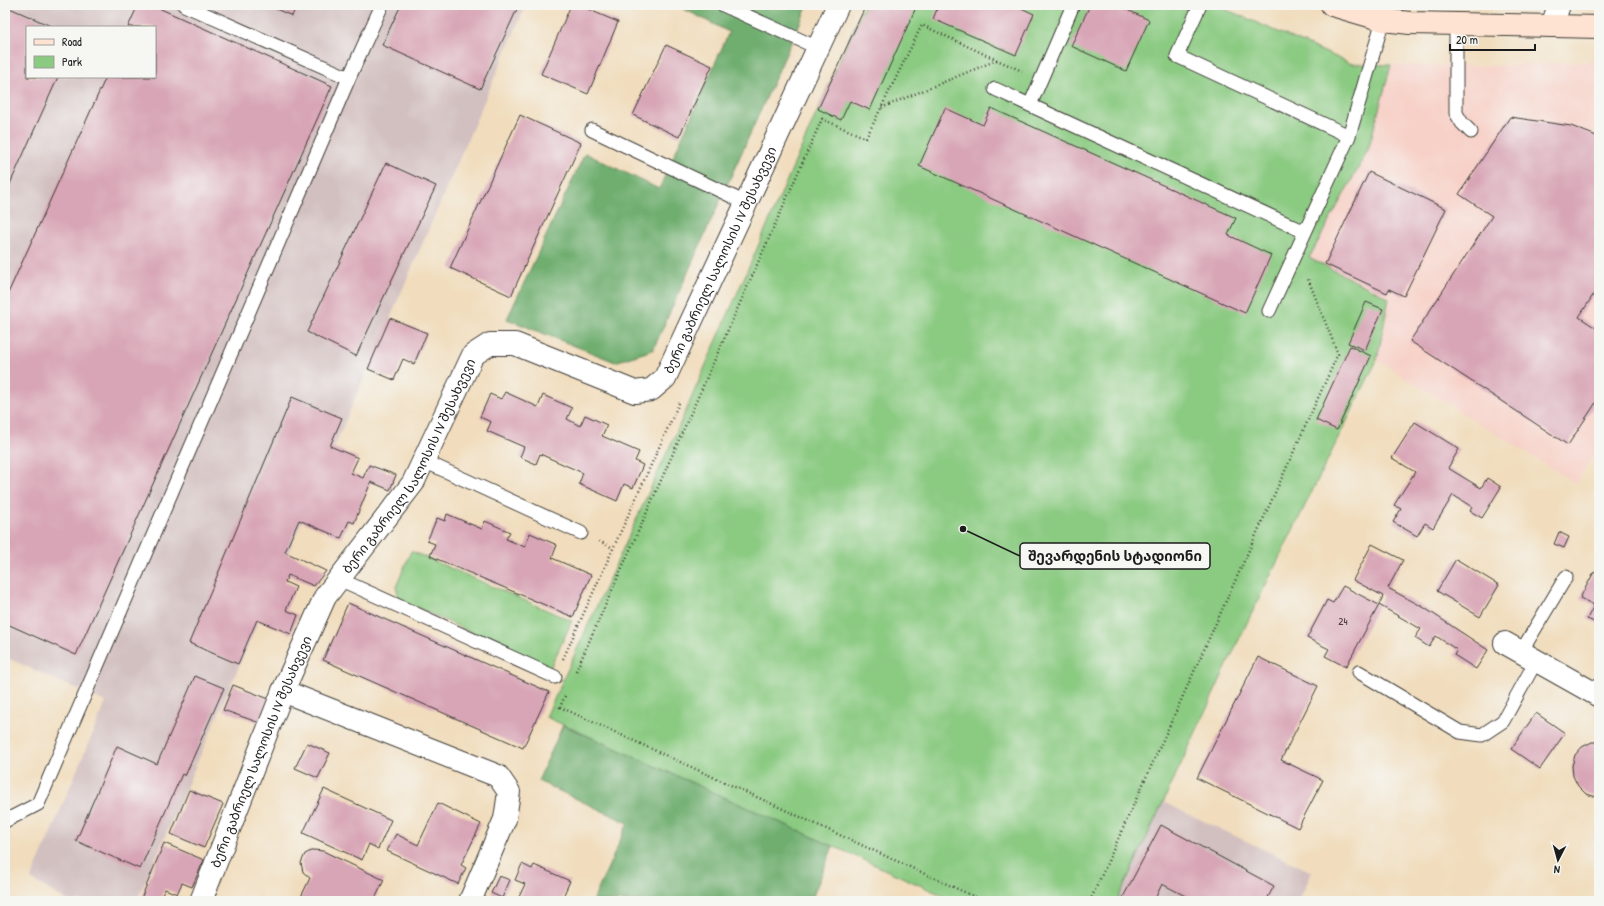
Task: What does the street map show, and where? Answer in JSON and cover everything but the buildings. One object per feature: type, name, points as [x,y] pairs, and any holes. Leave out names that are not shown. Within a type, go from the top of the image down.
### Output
[{"type":"main road","points":[[1332,5],[1383,20],[1410,23],[1599,28]]},
{"type":"street","name":"ბერი გაბრიელ სალოსის IV შესახვევი","points":[[202,901],[283,691],[325,596],[414,482],[474,355],[490,344],[515,344],[635,392],[651,390],[665,378],[838,5]]},
{"type":"street","points":[[1552,26],[1559,5]]},
{"type":"street","points":[[1521,652],[1599,696]]},
{"type":"street","points":[[283,691],[498,776],[508,792],[505,819],[470,901]]},
{"type":"lane","points":[[184,5],[349,78]]},
{"type":"lane","points":[[5,821],[38,804],[349,78],[382,5]]},
{"type":"lane","points":[[723,5],[818,48]]},
{"type":"lane","points":[[1030,105],[1073,5]]},
{"type":"lane","points":[[1200,5],[1177,56],[1349,136]]},
{"type":"lane","points":[[1269,311],[1349,136],[1383,20]]},
{"type":"lane","points":[[1456,24],[1456,113],[1462,123],[1471,132]]},
{"type":"lane","points":[[995,89],[1305,232]]},
{"type":"lane","points":[[592,130],[746,203]]},
{"type":"lane","points":[[424,461],[581,533]]},
{"type":"lane","points":[[1359,672],[1460,732],[1482,735],[1503,721],[1521,652],[1566,577]]},
{"type":"lane","points":[[339,579],[555,677]]},
{"type":"path","points":[[573,678],[822,119],[866,138],[922,24],[997,60],[1041,79]]},
{"type":"path","points":[[881,108],[997,60]]},
{"type":"path","points":[[1090,901],[1338,354],[1296,251]]},
{"type":"path","points":[[566,693],[560,707],[984,901]]},
{"type":"shaded area","points":[[5,5],[526,5],[137,901],[68,901],[31,879],[106,702],[5,657]]},
{"type":"shaded area","points":[[1599,61],[1599,443],[1577,484],[1377,360],[1388,298],[1308,259],[1368,150],[1391,65],[1494,66]]},
{"type":"shaded area","points":[[1163,802],[1312,872],[1299,901],[1117,901]]},
{"type":"green space","points":[[676,5],[808,5],[653,350],[615,362],[507,319],[585,153],[659,189],[729,32]]},
{"type":"green space","points":[[864,5],[1216,5],[1352,64],[1391,65],[1368,150],[1309,258],[1389,298],[1377,360],[1242,633],[1117,901],[955,901],[546,717],[679,426]]},
{"type":"green space","points":[[411,551],[572,621],[550,668],[400,600],[396,587]]},
{"type":"green space","points":[[563,725],[833,846],[811,901],[593,901],[628,823],[538,781]]},
{"type":"place","name":"შევარდენის სტადიონი","points":[[963,529]]}]
